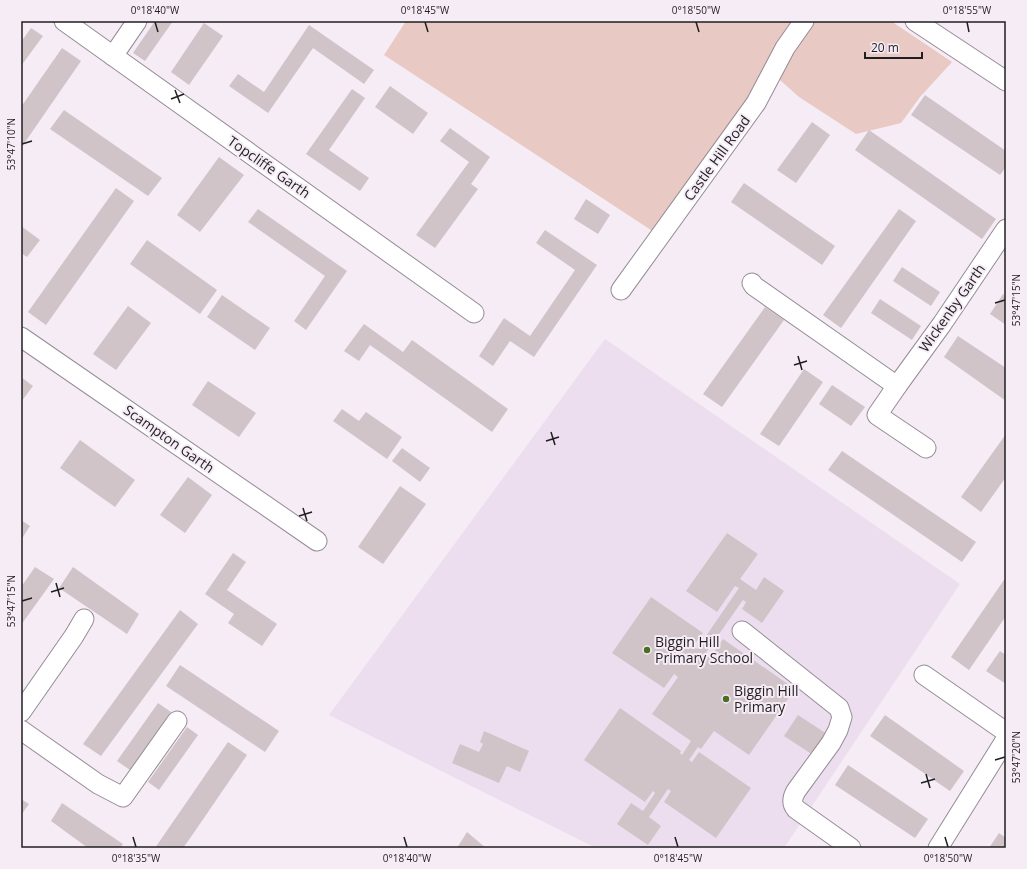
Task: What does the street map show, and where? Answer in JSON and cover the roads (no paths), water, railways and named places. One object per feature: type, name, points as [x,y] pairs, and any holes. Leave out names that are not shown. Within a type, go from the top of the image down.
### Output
[{"type":"street","name":"Topcliffe Garth","points":[[64,21],[474,313]]},
{"type":"street","points":[[113,56],[137,21]]},
{"type":"street","name":"Castle Hill Road","points":[[621,290],[756,103],[785,48],[804,21]]},
{"type":"street","points":[[915,21],[1006,81]]},
{"type":"street","name":"Wickenby Garth","points":[[926,448],[877,415],[942,324],[1006,229]]},
{"type":"street","points":[[752,283],[754,286],[897,386]]},
{"type":"street","name":"Scampton Garth","points":[[21,337],[317,541]]},
{"type":"street","points":[[21,712],[74,636],[84,619]]},
{"type":"street","points":[[742,631],[824,695],[839,708],[841,712],[841,722],[831,743],[792,797],[793,805],[796,809],[840,843]]},
{"type":"street","points":[[924,675],[1006,732]]},
{"type":"street","points":[[21,730],[98,784],[123,797],[176,721]]},
{"type":"street","points":[[938,848],[1006,739]]},
{"type":"place","name":"Biggin Hill Primary School","points":[[647,650]]},
{"type":"place","name":"Biggin Hill Primary","points":[[726,699]]}]
